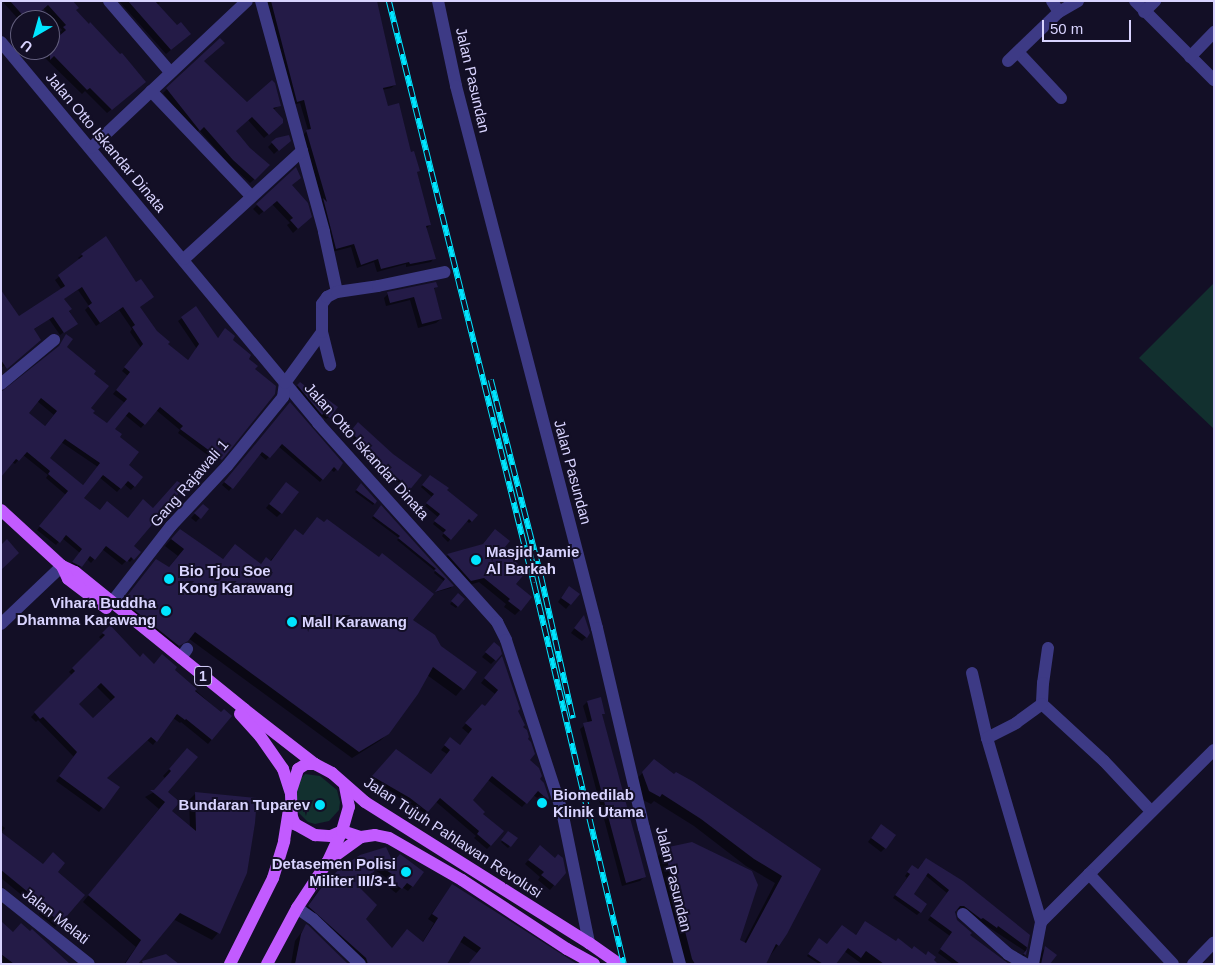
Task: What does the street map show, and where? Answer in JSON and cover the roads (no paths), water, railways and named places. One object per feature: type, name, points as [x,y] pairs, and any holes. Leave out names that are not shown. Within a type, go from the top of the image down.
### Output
[{"type":"main road","name":"Jalan Tujuh Pahlawan Revolusi","points":[[1,510],[62,566],[75,572],[112,602],[184,654],[315,764],[332,773],[365,802],[589,942],[619,964]]},
{"type":"main road","name":"Jalan Tujuh Pahlawan Revolusi","points":[[62,566],[68,579],[238,712],[272,752],[283,769],[291,794]]},
{"type":"main road","points":[[315,764],[306,764],[298,769],[291,784],[292,817],[295,824],[315,836],[331,836],[342,831]]},
{"type":"main road","points":[[267,964],[297,908],[328,861],[342,831],[348,807],[345,786]]},
{"type":"main road","name":"1","points":[[230,964],[273,878],[284,841],[291,794]]},
{"type":"main road","name":"Jalan Tujuh Pahlawan Revolusi","points":[[342,831],[361,837],[375,835],[388,838],[410,849],[590,963]]},
{"type":"main road","points":[[328,861],[361,837]]},
{"type":"street","points":[[110,1],[170,72]]},
{"type":"street","points":[[91,148],[247,1]]},
{"type":"street","points":[[261,1],[302,151],[337,292]]},
{"type":"street","name":"Jalan Pasundan","points":[[438,1],[456,86],[597,628],[680,964]]},
{"type":"street","points":[[1008,62],[1055,7],[1078,1]]},
{"type":"street","points":[[1135,1],[1214,80]]},
{"type":"street","points":[[1144,12],[1155,1]]},
{"type":"street","points":[[1190,57],[1214,32]]},
{"type":"street","name":"Jalan Otto Iskandar Dinata","points":[[1,42],[184,259],[352,463],[497,622],[506,640],[562,812],[589,942]]},
{"type":"street","points":[[1018,52],[1061,98]]},
{"type":"street","points":[[151,91],[252,198]]},
{"type":"street","points":[[184,259],[302,151]]},
{"type":"street","points":[[330,365],[322,332],[322,304],[327,297],[337,292],[378,286],[445,272]]},
{"type":"street","name":"Gang Rajawali 1","points":[[112,602],[171,526],[227,466],[283,397],[285,383],[322,332]]},
{"type":"street","points":[[1,384],[54,340]]},
{"type":"street","points":[[1,624],[62,566]]},
{"type":"street","points":[[1048,648],[1042,683],[1042,704],[1104,761],[1151,811]]},
{"type":"street","points":[[963,914],[1008,954],[1032,963],[1041,922],[987,738],[972,673]]},
{"type":"street","points":[[987,738],[1016,723],[1042,704]]},
{"type":"street","points":[[1041,922],[1214,750]]},
{"type":"street","points":[[1089,874],[1173,964]]},
{"type":"street","name":"Jalan Melati","points":[[1,894],[90,964]]},
{"type":"street","points":[[297,908],[313,919],[356,962]]},
{"type":"street","points":[[1193,964],[1214,942]]},
{"type":"street","name":"Jalan Pasundan","points":[[672,964],[675,950]]},
{"type":"railway","points":[[389,1],[534,583],[624,964]]},
{"type":"railway","points":[[491,380],[541,576],[573,718]]},
{"type":"place","name":"Masjid Jamie Al Barkah","points":[[476,560]]},
{"type":"place","name":"Bio Tjou Soe Kong Karawang","points":[[169,579]]},
{"type":"place","name":"Vihara Buddha Dhamma Karawang","points":[[166,611]]},
{"type":"place","name":"Mall Karawang","points":[[292,622]]},
{"type":"place","name":"Biomedilab Klinik Utama","points":[[542,803]]},
{"type":"place","name":"Bundaran Tuparev","points":[[320,805]]},
{"type":"place","name":"Detasemen Polisi Militer III/3-1","points":[[406,872]]}]
